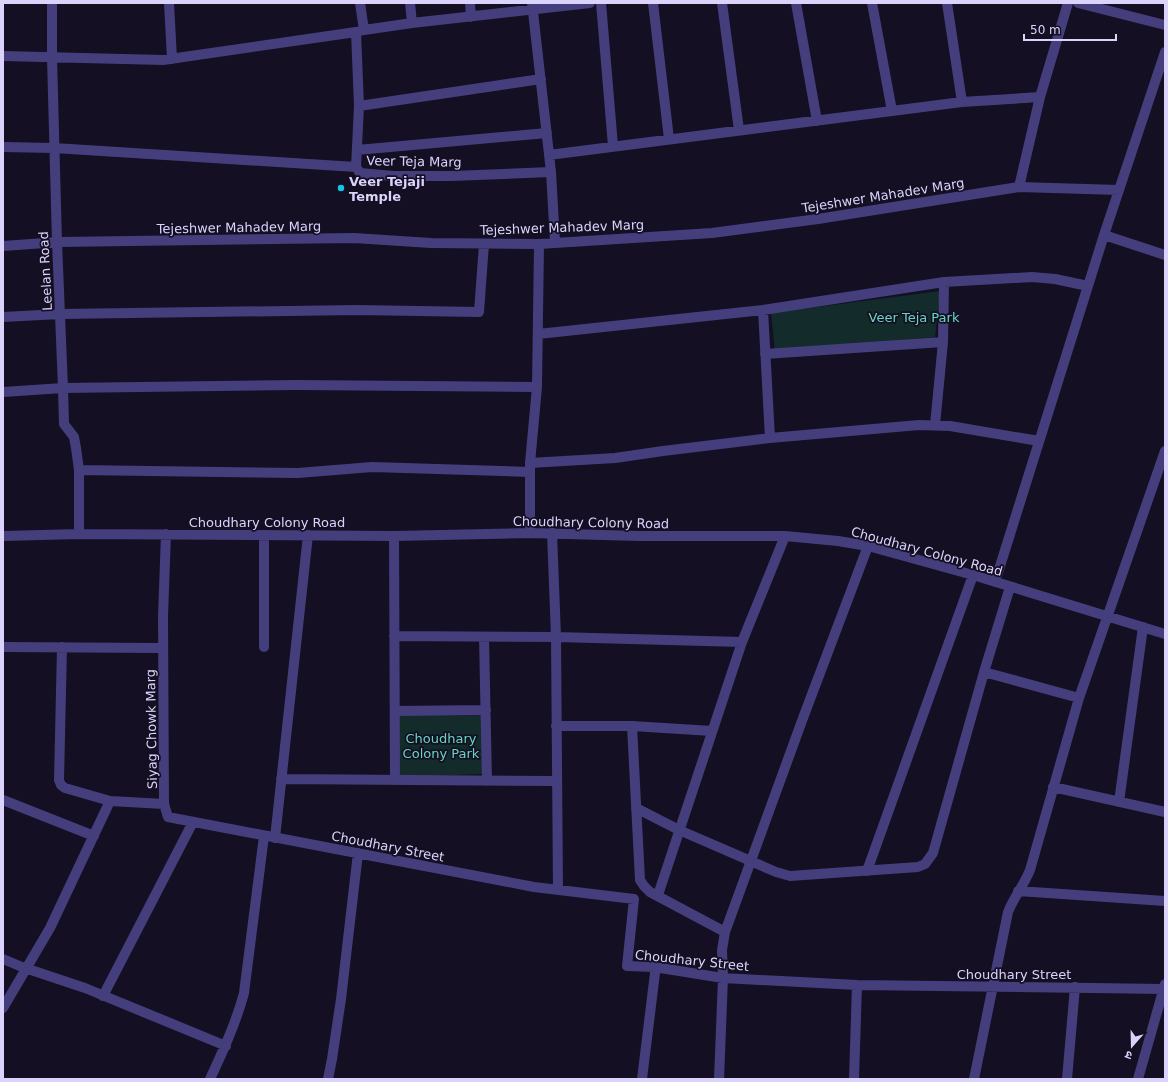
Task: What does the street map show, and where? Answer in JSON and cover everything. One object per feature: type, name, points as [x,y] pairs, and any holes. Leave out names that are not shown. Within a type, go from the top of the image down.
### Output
[{"type":"street","name":"Leelan Road","points":[[52,3],[54,148],[64,388],[64,424],[74,438],[79,470],[78,534]]},
{"type":"street","points":[[169,3],[172,59]]},
{"type":"street","name":"Veer Teja Marg","points":[[360,3],[359,106],[356,167],[360,173],[393,176],[452,176],[551,172]]},
{"type":"street","points":[[410,3],[412,23]]},
{"type":"street","points":[[470,3],[471,17]]},
{"type":"street","points":[[3,56],[163,60],[412,23],[471,17],[532,6],[590,3]]},
{"type":"street","points":[[601,3],[613,146]]},
{"type":"street","points":[[653,3],[669,139]]},
{"type":"street","points":[[722,3],[739,130]]},
{"type":"street","points":[[796,3],[817,121]]},
{"type":"street","points":[[872,3],[892,111]]},
{"type":"street","points":[[947,3],[962,102]]},
{"type":"street","points":[[1019,187],[1040,97],[1068,3]]},
{"type":"street","points":[[1078,3],[1165,24]]},
{"type":"street","points":[[532,6],[551,172],[555,242]]},
{"type":"street","points":[[995,582],[1104,235],[1165,52]]},
{"type":"street","points":[[359,106],[541,79]]},
{"type":"street","points":[[549,155],[962,102],[1040,97]]},
{"type":"street","points":[[357,150],[546,133]]},
{"type":"street","points":[[3,148],[54,148],[356,167]]},
{"type":"street","name":"Tejeshwer Mahadev Marg","points":[[3,246],[57,242],[354,238],[431,243],[539,244],[712,233],[818,219],[1019,187],[1119,190]]},
{"type":"street","points":[[1104,235],[1165,255]]},
{"type":"street","points":[[3,317],[60,314],[356,310],[479,312],[484,244]]},
{"type":"street","points":[[530,533],[530,467],[537,386],[539,244]]},
{"type":"street","points":[[538,334],[763,310],[944,282],[1032,277],[1055,279],[1088,286]]},
{"type":"street","points":[[935,425],[943,342],[944,282]]},
{"type":"street","points":[[763,310],[770,438]]},
{"type":"street","points":[[765,354],[943,342]]},
{"type":"street","points":[[3,392],[64,388],[297,385],[537,386]]},
{"type":"street","points":[[79,470],[298,473],[372,467],[530,467],[615,458],[770,438],[919,425],[950,426],[1039,441]]},
{"type":"street","points":[[974,1079],[1008,912],[1012,900],[1026,880],[1030,870],[1079,698],[1106,616],[1165,451]]},
{"type":"street","name":"Choudhary Colony Road","points":[[3,536],[78,534],[394,536],[530,533],[639,536],[785,536],[838,541],[868,546],[973,575],[1165,634]]},
{"type":"street","points":[[552,533],[556,637],[558,890]]},
{"type":"street","name":"Siyag Chowk Marg","points":[[62,647],[59,780],[61,785],[65,788],[110,801],[164,804],[162,616],[166,534]]},
{"type":"street","points":[[264,535],[264,648]]},
{"type":"street","points":[[210,1079],[226,1046],[244,993],[269,837],[281,779],[308,536]]},
{"type":"street","points":[[394,536],[395,780]]},
{"type":"street","points":[[658,895],[742,642],[785,536]]},
{"type":"street","points":[[719,1079],[723,978],[722,950],[725,932],[803,718],[868,546]]},
{"type":"street","points":[[868,871],[973,575]]},
{"type":"street","points":[[636,808],[679,830],[776,872],[790,876],[918,867],[925,864],[933,853],[984,672],[1010,587]]},
{"type":"street","points":[[1118,802],[1143,627]]},
{"type":"street","points":[[394,636],[556,637],[742,642]]},
{"type":"street","points":[[484,637],[487,781]]},
{"type":"street","points":[[3,647],[159,648]]},
{"type":"street","points":[[984,672],[1079,698]]},
{"type":"street","points":[[395,711],[486,710]]},
{"type":"street","points":[[556,726],[632,726],[712,731]]},
{"type":"street","points":[[632,726],[640,880],[644,886],[658,895],[725,932]]},
{"type":"street","points":[[281,779],[557,781]]},
{"type":"street","points":[[1053,787],[1165,812]]},
{"type":"street","points":[[3,800],[94,836]]},
{"type":"street","points":[[3,1008],[50,928],[110,801]]},
{"type":"street","name":"Choudhary Street","points":[[164,804],[168,816],[193,822],[534,887],[634,899],[627,966],[654,967],[723,978],[858,985],[1165,987]]},
{"type":"street","points":[[103,996],[193,822]]},
{"type":"street","points":[[328,1079],[342,992],[358,853]]},
{"type":"street","points":[[1018,891],[1165,901]]},
{"type":"street","points":[[3,959],[103,996],[226,1046]]},
{"type":"street","points":[[642,1079],[655,974],[654,967]]},
{"type":"street","points":[[854,1079],[858,985]]},
{"type":"street","points":[[1067,1079],[1075,987]]},
{"type":"street","points":[[1138,1079],[1165,987]]},
{"type":"green space","name":"Veer Teja Park","points":[[940,291],[935,337],[775,352],[771,313]]},
{"type":"green space","name":"Choudhary Colony Park","points":[[398,714],[482,716],[483,774],[400,777]]},
{"type":"place","name":"Veer Tejaji Temple","points":[[341,188]]}]
